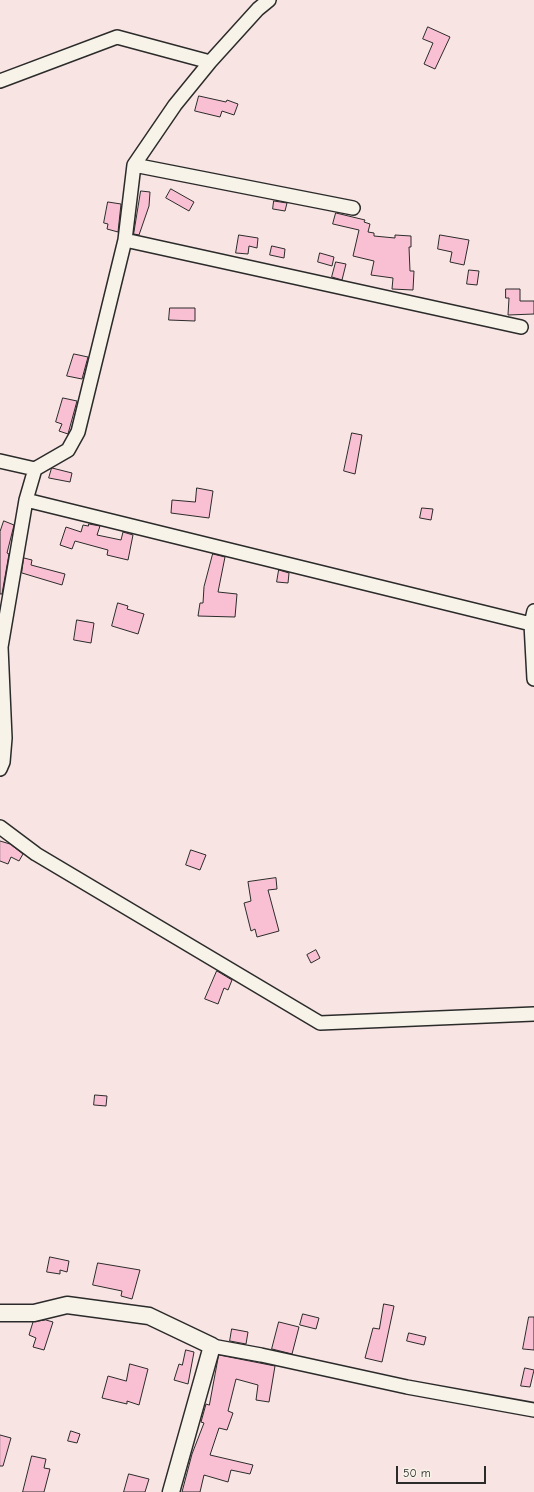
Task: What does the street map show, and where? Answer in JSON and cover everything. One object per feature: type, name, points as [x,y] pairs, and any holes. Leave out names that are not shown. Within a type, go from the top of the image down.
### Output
[{"type":"street","points":[[0,461],[35,469],[68,450],[78,432],[125,240],[134,165],[175,105],[210,62],[258,9],[269,0]]},
{"type":"street","points":[[0,81],[116,37],[210,62]]},
{"type":"street","points":[[134,165],[353,208]]},
{"type":"street","points":[[125,240],[521,327]]},
{"type":"street","points":[[0,769],[3,762],[5,738],[1,647],[26,500],[35,469]]},
{"type":"street","points":[[26,500],[531,624]]},
{"type":"street","points":[[534,610],[531,624],[534,679]]},
{"type":"street","points":[[0,827],[36,854],[320,1023],[534,1014]]},
{"type":"street","points":[[0,1313],[34,1313],[67,1305],[149,1316],[212,1346],[261,1355],[407,1387],[534,1410]]},
{"type":"street","points":[[171,1492],[212,1346]]},
{"type":"building","points":[[428,27],[450,37],[435,69],[424,64],[433,43],[423,39]]},
{"type":"building","points":[[199,96],[226,102],[227,100],[238,104],[234,115],[222,111],[220,117],[195,111]]},
{"type":"building","points":[[171,189],[194,202],[189,211],[166,198]]},
{"type":"building","points":[[141,191],[150,192],[149,206],[139,235],[134,234]]},
{"type":"building","points":[[274,201],[287,203],[285,211],[273,209]]},
{"type":"building","points":[[108,202],[121,204],[118,232],[107,229],[108,224],[104,223]]},
{"type":"building","points":[[336,213],[365,220],[364,222],[370,224],[368,232],[374,233],[374,236],[395,238],[395,235],[411,236],[411,247],[409,247],[410,271],[414,271],[413,290],[392,289],[393,278],[371,275],[374,261],[353,256],[359,230],[333,224]]},
{"type":"building","points":[[239,235],[258,238],[257,248],[249,246],[248,254],[236,253]]},
{"type":"building","points":[[440,235],[469,240],[464,265],[450,262],[452,252],[438,249]]},
{"type":"building","points":[[272,246],[285,249],[284,258],[270,255]]},
{"type":"building","points":[[320,253],[334,257],[332,266],[318,262]]},
{"type":"building","points":[[336,262],[346,264],[342,280],[332,277]]},
{"type":"building","points":[[469,270],[479,271],[477,285],[467,284]]},
{"type":"building","points":[[506,289],[520,289],[520,301],[534,301],[534,314],[508,315],[509,298],[506,298]]},
{"type":"building","points":[[170,308],[195,308],[195,321],[169,320]]},
{"type":"building","points":[[74,354],[88,357],[82,379],[67,376]]},
{"type":"building","points":[[63,398],[77,401],[68,434],[59,431],[62,424],[56,422]]},
{"type":"building","points":[[352,433],[362,435],[355,474],[344,471]]},
{"type":"building","points":[[52,468],[72,473],[70,482],[49,478]]},
{"type":"building","points":[[197,488],[213,491],[209,518],[171,513],[172,500],[195,502]]},
{"type":"building","points":[[422,508],[433,509],[431,520],[420,518]]},
{"type":"building","points":[[4,521],[14,525],[7,553],[9,554],[2,594],[0,594],[0,532]]},
{"type":"building","points":[[89,524],[100,526],[97,535],[121,540],[123,532],[133,535],[128,560],[107,555],[108,550],[75,541],[72,549],[60,545],[66,527],[81,532],[83,525],[88,526]]},
{"type":"building","points":[[213,554],[225,557],[218,592],[237,594],[235,617],[198,616],[200,603],[203,603],[204,587]]},
{"type":"building","points":[[24,558],[32,560],[31,565],[65,574],[62,585],[22,573]]},
{"type":"building","points":[[279,570],[289,573],[288,583],[277,582]]},
{"type":"building","points":[[118,603],[128,606],[127,609],[144,614],[138,634],[112,626]]},
{"type":"building","points":[[77,620],[94,623],[91,643],[74,640]]},
{"type":"building","points":[[0,841],[10,844],[23,854],[19,861],[11,857],[8,864],[0,861]]},
{"type":"building","points":[[191,850],[206,855],[200,870],[186,865]]},
{"type":"building","points":[[276,878],[277,889],[268,890],[279,931],[257,937],[255,929],[251,931],[244,903],[251,901],[248,882]]},
{"type":"building","points":[[316,950],[320,958],[311,963],[307,955]]},
{"type":"building","points":[[217,971],[232,980],[228,990],[224,988],[218,1004],[205,999]]},
{"type":"building","points":[[95,1095],[107,1096],[106,1106],[94,1105]]},
{"type":"building","points":[[50,1257],[69,1261],[67,1272],[60,1270],[60,1274],[47,1272]]},
{"type":"building","points":[[98,1263],[140,1270],[132,1299],[121,1296],[122,1291],[93,1285]]},
{"type":"building","points":[[384,1304],[394,1306],[382,1362],[365,1358],[373,1328],[379,1329]]},
{"type":"building","points":[[303,1314],[319,1318],[316,1329],[300,1325]]},
{"type":"building","points":[[529,1317],[534,1317],[534,1350],[523,1349]]},
{"type":"building","points":[[46,1320],[53,1322],[44,1350],[33,1347],[36,1338],[29,1335],[33,1322]]},
{"type":"building","points":[[279,1322],[299,1327],[292,1354],[272,1349]]},
{"type":"building","points":[[232,1329],[248,1332],[246,1344],[230,1341]]},
{"type":"building","points":[[409,1333],[426,1337],[424,1345],[407,1341]]},
{"type":"building","points":[[186,1350],[194,1352],[188,1384],[174,1380],[179,1364],[182,1365]]},
{"type":"building","points":[[219,1355],[275,1366],[269,1402],[256,1400],[258,1385],[236,1379],[228,1411],[233,1413],[227,1430],[219,1428],[210,1455],[253,1465],[250,1474],[231,1470],[228,1482],[204,1475],[200,1492],[182,1492],[192,1454],[204,1423],[201,1422],[206,1404],[209,1405]]},
{"type":"building","points":[[130,1364],[148,1369],[139,1405],[127,1401],[127,1404],[102,1398],[108,1376],[126,1381]]},
{"type":"building","points":[[525,1368],[534,1370],[530,1387],[521,1386]]},
{"type":"building","points":[[71,1431],[80,1434],[77,1443],[68,1441]]},
{"type":"building","points":[[0,1435],[11,1438],[3,1466],[0,1466]]},
{"type":"building","points":[[32,1456],[46,1459],[44,1468],[50,1469],[44,1492],[23,1492]]},
{"type":"building","points":[[129,1474],[149,1479],[145,1492],[124,1492]]}]
